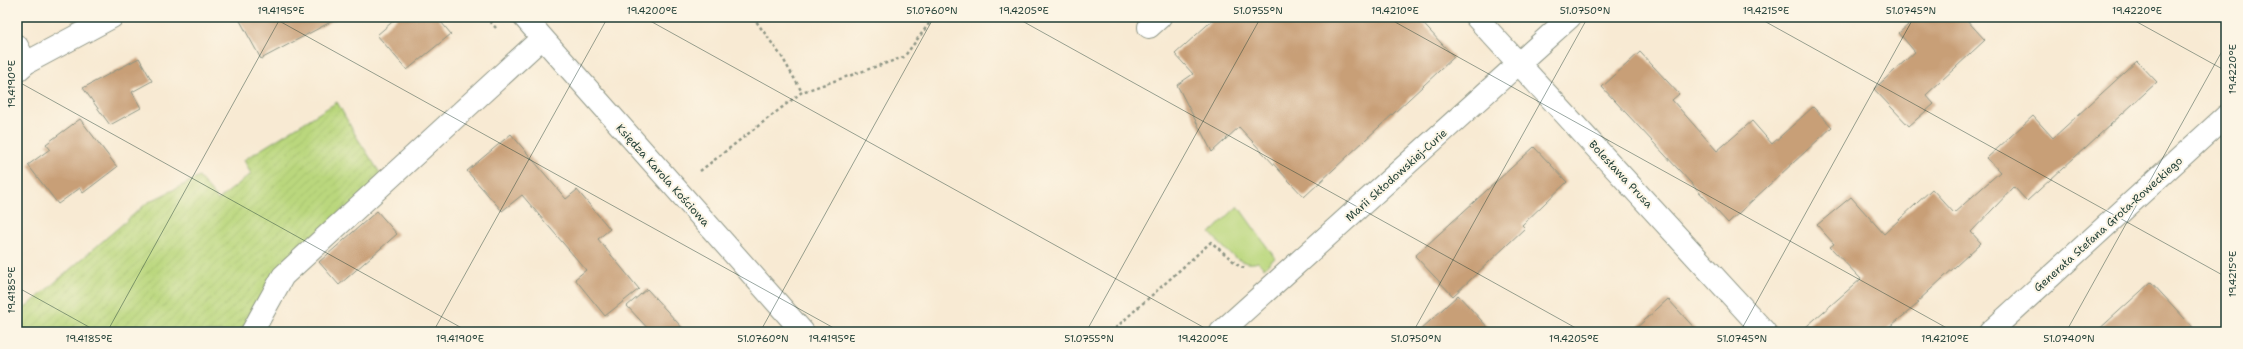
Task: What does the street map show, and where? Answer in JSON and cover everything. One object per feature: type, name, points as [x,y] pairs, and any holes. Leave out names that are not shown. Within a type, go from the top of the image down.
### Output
[{"type":"street","points":[[20,60],[112,17]]},
{"type":"street","name":"Księdza Karola Kościowa","points":[[524,17],[803,332]]},
{"type":"street","name":"Bolesława Prusa","points":[[1476,17],[1765,332]]},
{"type":"street","name":"Marii Skłodowskiej-Curie","points":[[1221,332],[1274,286],[1570,17]]},
{"type":"street","points":[[252,332],[283,276],[542,38]]},
{"type":"street","name":"Generała Stefana Grota-Roweckiego","points":[[1990,332],[2226,116]]},
{"type":"path","points":[[753,17],[782,57],[802,92]]},
{"type":"path","points":[[676,190],[802,92],[904,58],[934,17]]},
{"type":"path","points":[[1111,332],[1211,242],[1239,266],[1244,268],[1256,268],[1274,286]]},
{"type":"green space","points":[[337,102],[356,136],[382,176],[248,323],[236,332],[17,332],[17,315],[147,203],[199,177],[218,200],[251,174],[244,160]]},
{"type":"green space","points":[[1238,206],[1275,258],[1264,268],[1258,262],[1244,262],[1231,255],[1210,233]]},
{"type":"building","points":[[238,17],[340,17],[261,59]]},
{"type":"building","points":[[398,17],[437,17],[451,34],[407,70],[377,35]]},
{"type":"building","points":[[1216,17],[1417,17],[1454,57],[1304,197],[1239,127],[1212,152],[1177,85],[1193,74],[1175,54]]},
{"type":"building","points":[[1917,17],[1964,17],[1985,40],[1926,95],[1934,104],[1909,126],[1874,89],[1915,52],[1899,33]]},
{"type":"building","points":[[1640,52],[1679,94],[1672,100],[1717,151],[1752,121],[1772,144],[1813,107],[1832,127],[1728,223],[1602,87]]},
{"type":"building","points":[[139,58],[152,81],[132,92],[141,108],[110,125],[83,88]]},
{"type":"building","points":[[2137,61],[2157,82],[2027,201],[2014,187],[1971,232],[1981,243],[1917,302],[1919,303],[1898,320],[1883,332],[1800,332],[1861,279],[1830,247],[1834,244],[1817,225],[1851,197],[1884,234],[1932,189],[1954,213],[2000,172],[1987,158],[2033,116],[2053,138]]},
{"type":"building","points":[[80,119],[117,167],[83,193],[80,188],[58,204],[28,165],[50,149],[46,144]]},
{"type":"building","points":[[511,134],[566,199],[577,190],[610,229],[598,239],[639,289],[605,316],[575,279],[586,270],[522,195],[502,211],[467,171]]},
{"type":"building","points":[[1534,147],[1567,182],[1522,225],[1525,228],[1453,296],[1415,256]]},
{"type":"building","points":[[377,211],[397,234],[339,285],[319,262]]},
{"type":"building","points":[[2151,282],[2197,332],[2096,332]]},
{"type":"building","points":[[647,289],[686,332],[651,332],[627,306]]},
{"type":"building","points":[[1458,295],[1492,332],[1418,332]]},
{"type":"building","points":[[1668,299],[1698,332],[1632,332]]}]
